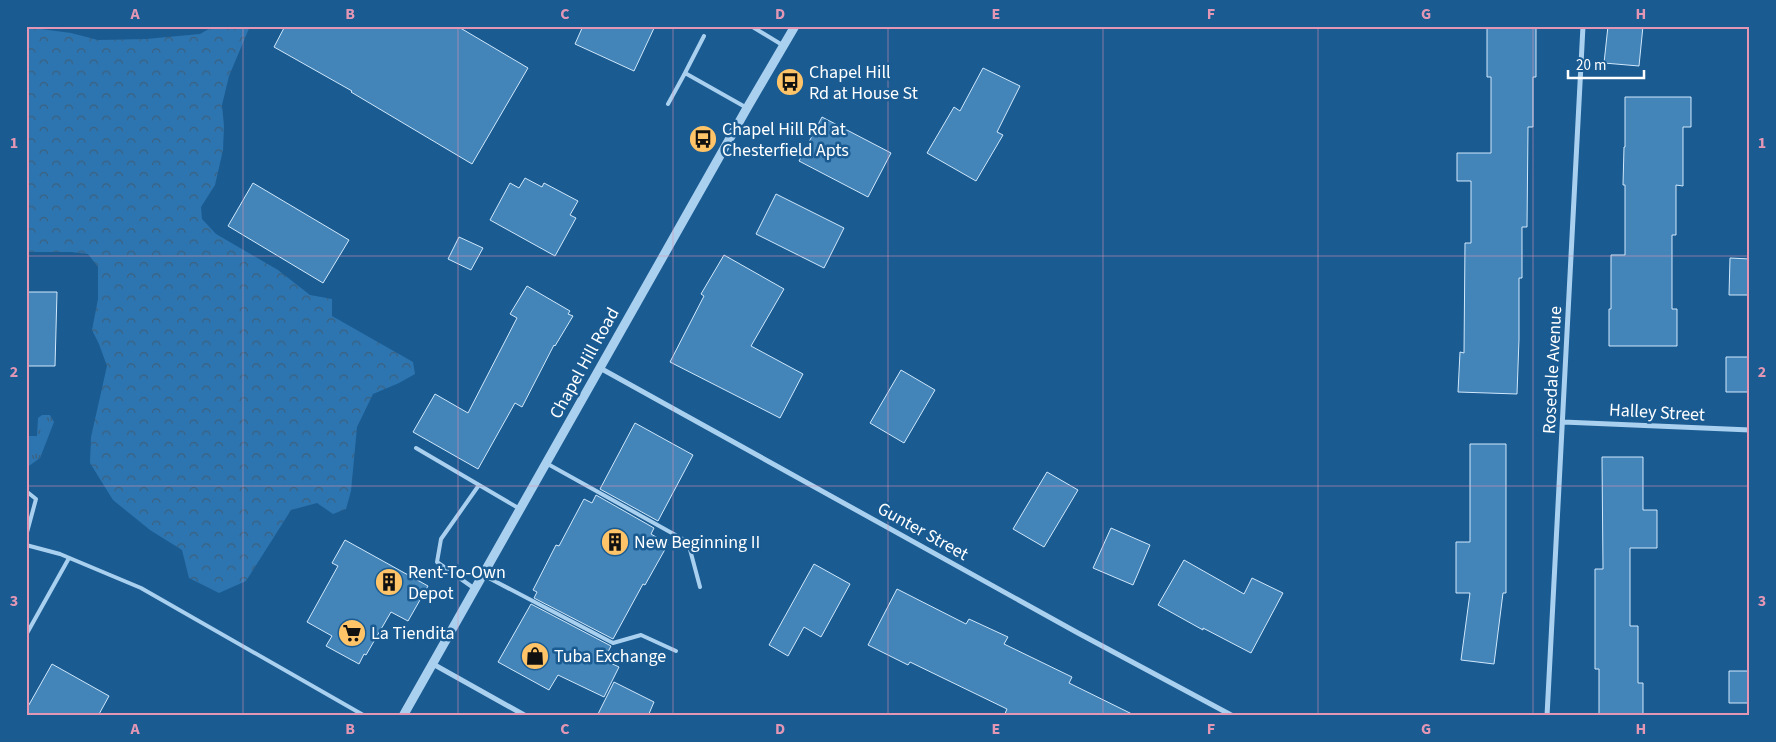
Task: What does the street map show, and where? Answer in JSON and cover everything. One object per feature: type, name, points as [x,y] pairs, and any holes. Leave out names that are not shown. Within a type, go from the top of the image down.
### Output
[{"type":"street","name":"Chapel Hill Road","points":[[403,716],[795,26]]},
{"type":"street","name":"Rosedale Avenue","points":[[1547,716],[1584,26]]},
{"type":"street","name":"Gunter Street","points":[[600,368],[1233,716]]},
{"type":"street","name":"Halley Street","points":[[1563,422],[1750,430]]},
{"type":"street","points":[[433,664],[526,716]]},
{"type":"lane","points":[[751,26],[784,46]]},
{"type":"lane","points":[[668,104],[704,36]]},
{"type":"lane","points":[[684,73],[747,108]]},
{"type":"lane","points":[[416,448],[520,509]]},
{"type":"lane","points":[[546,464],[688,542],[700,587]]},
{"type":"lane","points":[[475,589],[437,562],[442,539],[479,486]]},
{"type":"lane","points":[[26,491],[36,498],[26,536]]},
{"type":"lane","points":[[26,545],[69,558],[141,588],[365,716]]},
{"type":"lane","points":[[26,635],[69,558]]},
{"type":"lane","points":[[483,575],[614,643],[641,635],[676,652]]},
{"type":"green space","points":[[214,26],[250,26],[229,76],[222,105],[224,126],[223,150],[215,185],[201,207],[202,219],[216,234],[278,270],[310,295],[332,299],[332,316],[413,362],[415,374],[373,394],[357,427],[351,491],[346,509],[333,514],[317,503],[291,510],[246,581],[219,593],[189,578],[182,550],[150,530],[113,500],[90,463],[91,437],[107,366],[92,330],[98,299],[98,267],[88,254],[26,252],[26,27],[71,33],[98,40],[146,39],[200,34]]},
{"type":"green space","points":[[42,415],[50,415],[54,422],[40,458],[26,468],[26,436],[37,436],[38,418]]},
{"type":"building","points":[[285,26],[457,26],[528,68],[472,164],[352,91],[274,47]]},
{"type":"building","points":[[583,26],[655,26],[634,71],[575,44]]},
{"type":"building","points":[[1487,26],[1536,26],[1536,77],[1533,77],[1533,127],[1528,127],[1527,227],[1522,227],[1522,278],[1519,278],[1517,394],[1458,392],[1460,352],[1464,353],[1465,243],[1471,243],[1471,181],[1457,181],[1457,153],[1491,153],[1491,77],[1487,77]]},
{"type":"building","points":[[1608,26],[1643,26],[1639,66],[1604,63]]},
{"type":"building","points":[[983,68],[1020,86],[997,132],[1003,135],[976,181],[927,153],[954,107],[960,111]]},
{"type":"building","points":[[1625,97],[1691,97],[1691,127],[1683,127],[1683,186],[1676,185],[1676,235],[1672,235],[1672,309],[1677,309],[1677,346],[1609,346],[1611,255],[1625,255],[1625,185],[1623,185]]},
{"type":"building","points":[[822,117],[891,153],[868,197],[799,161]]},
{"type":"building","points":[[525,178],[542,187],[544,183],[578,201],[570,215],[576,218],[555,256],[490,220],[510,183],[519,188]]},
{"type":"building","points":[[253,183],[349,240],[323,283],[228,226]]},
{"type":"building","points":[[776,194],[844,228],[824,268],[756,234]]},
{"type":"building","points":[[459,237],[483,248],[471,270],[448,259]]},
{"type":"building","points":[[724,255],[784,289],[751,346],[803,374],[780,418],[670,362],[704,296],[701,294]]},
{"type":"building","points":[[1730,258],[1750,259],[1750,295],[1729,295]]},
{"type":"building","points":[[527,286],[570,311],[568,314],[573,316],[554,345],[522,407],[515,403],[478,469],[413,432],[435,394],[468,413],[517,318],[510,314]]},
{"type":"building","points":[[26,292],[57,292],[55,366],[26,366]]},
{"type":"building","points":[[1726,357],[1750,357],[1750,392],[1726,392]]},
{"type":"building","points":[[901,370],[935,390],[904,443],[870,423]]},
{"type":"building","points":[[635,423],[693,455],[658,521],[600,489]]},
{"type":"building","points":[[1470,444],[1506,444],[1506,593],[1503,593],[1494,664],[1461,660],[1470,593],[1456,593],[1456,542],[1470,542]]},
{"type":"building","points":[[1602,457],[1643,457],[1643,510],[1657,510],[1657,548],[1630,548],[1630,626],[1638,626],[1638,683],[1643,683],[1643,716],[1599,716],[1599,669],[1595,669],[1595,569],[1603,569]]},
{"type":"building","points":[[1047,472],[1078,490],[1044,547],[1013,529]]},
{"type":"building","points":[[596,495],[654,528],[651,534],[668,544],[645,585],[643,584],[613,639],[534,598],[537,592],[533,590],[556,545],[559,546],[584,499],[592,503]]},
{"type":"building","points":[[1111,528],[1150,545],[1133,585],[1093,568]]},
{"type":"building","points":[[345,540],[428,586],[408,621],[391,612],[359,664],[326,646],[332,636],[307,622],[338,566],[332,563]]},
{"type":"building","points":[[1184,560],[1244,594],[1252,578],[1283,593],[1251,653],[1203,628],[1203,630],[1158,605]]},
{"type":"building","points":[[814,564],[850,584],[821,637],[804,627],[788,656],[769,645]]},
{"type":"building","points":[[897,589],[966,624],[969,619],[1008,637],[1004,644],[1072,677],[1069,683],[1136,716],[1004,716],[1007,709],[910,662],[908,665],[868,645]]},
{"type":"building","points":[[531,604],[611,646],[604,660],[619,667],[604,697],[558,675],[549,690],[498,662]]},
{"type":"building","points":[[52,664],[109,696],[98,716],[26,716],[26,710]]},
{"type":"building","points":[[1729,671],[1750,671],[1750,703],[1729,703]]},
{"type":"building","points":[[614,682],[654,702],[648,716],[597,716]]},
{"type":"place","name":"Chapel Hill Rd at House St","points":[[790,82]]},
{"type":"place","name":"Chapel Hill Rd at Chesterfield Apts","points":[[703,139]]},
{"type":"place","name":"New Beginning II","points":[[615,542]]},
{"type":"place","name":"Rent-To-Own Depot","points":[[389,582]]},
{"type":"place","name":"La Tiendita","points":[[352,633]]},
{"type":"place","name":"Tuba Exchange","points":[[535,656]]}]
